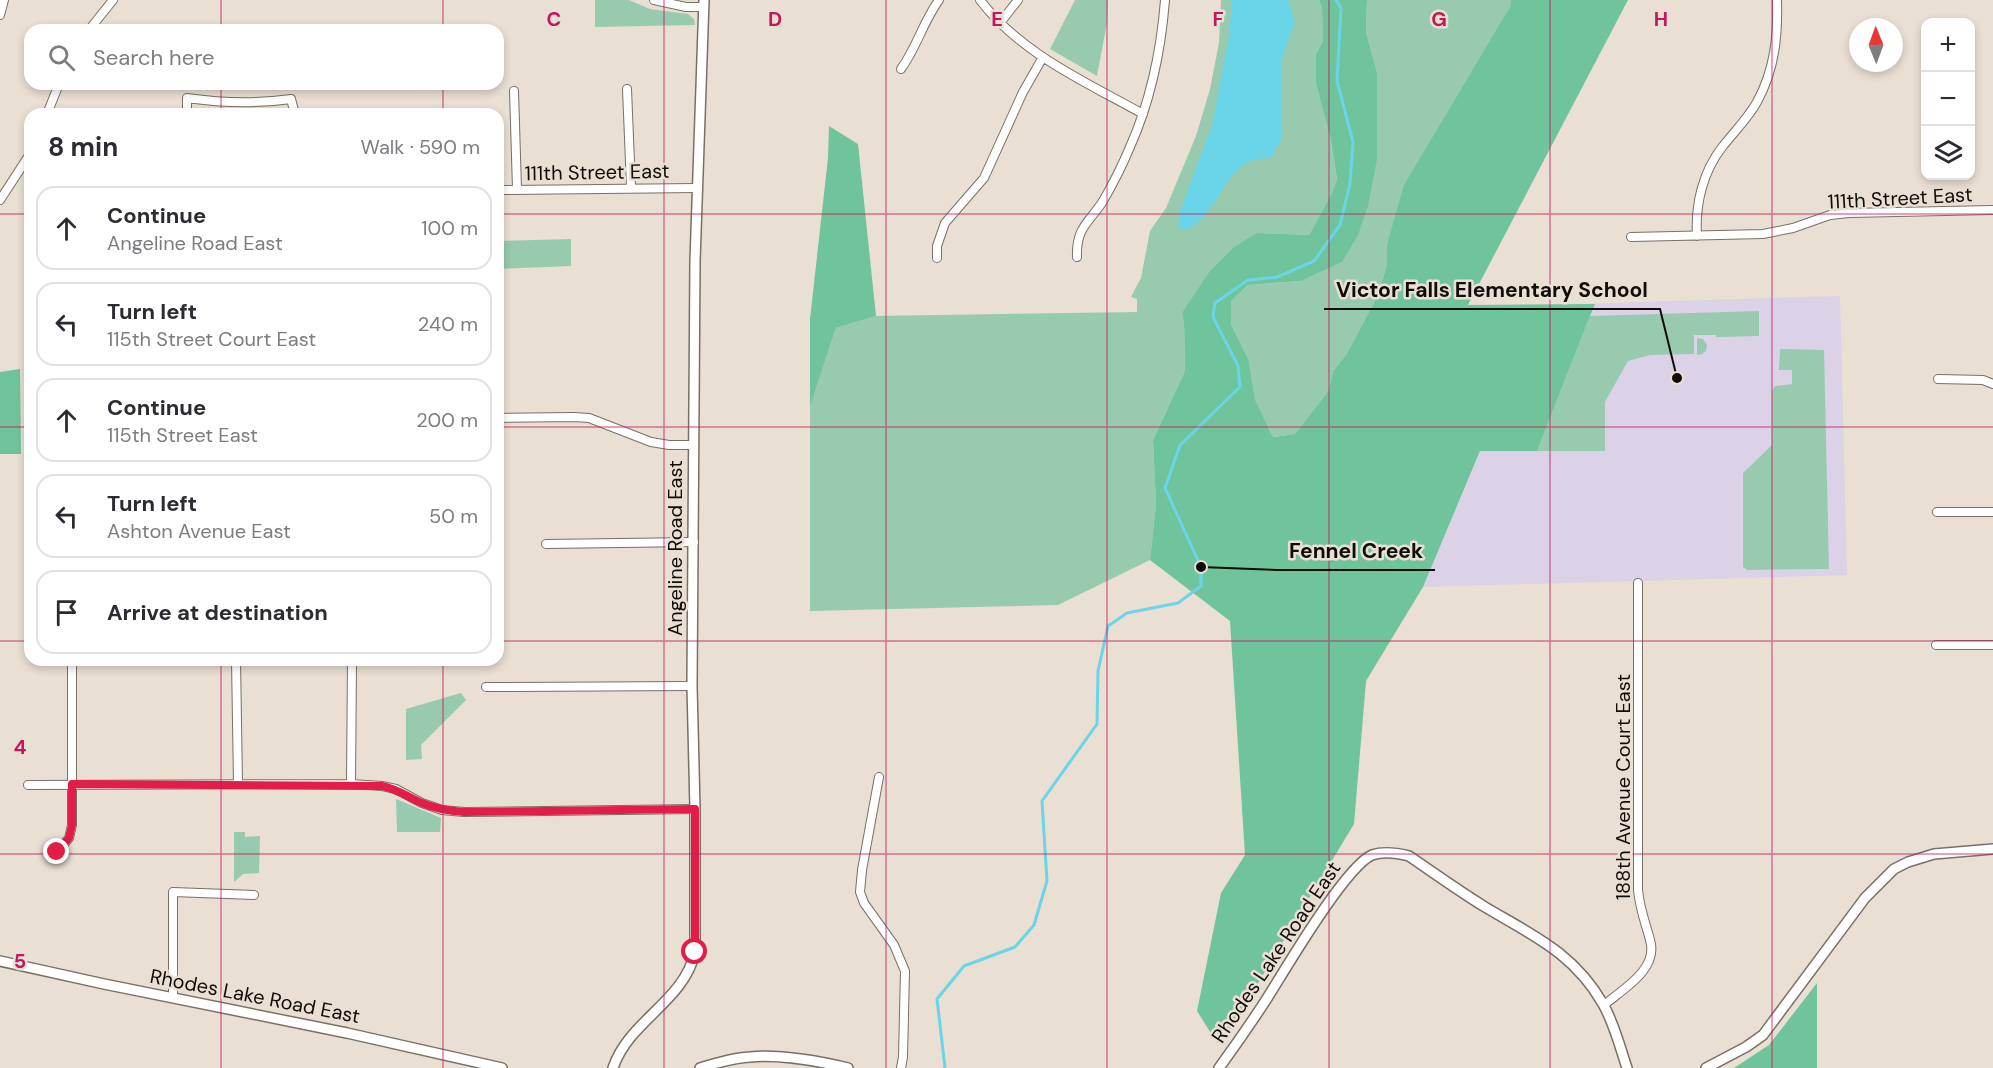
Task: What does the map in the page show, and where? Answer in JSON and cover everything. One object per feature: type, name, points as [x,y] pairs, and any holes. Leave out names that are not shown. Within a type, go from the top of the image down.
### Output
[{"type":"street","points":[[0,15],[4,0]]},
{"type":"street","points":[[94,24],[113,0]]},
{"type":"street","points":[[654,0],[686,7],[704,3]]},
{"type":"street","points":[[901,69],[912,54],[939,0]]},
{"type":"street","points":[[980,0],[1016,38],[1042,57],[1143,114]]},
{"type":"street","points":[[1000,23],[1018,0]]},
{"type":"street","points":[[1077,257],[1076,244],[1081,230],[1102,203],[1118,174],[1143,114],[1159,54],[1165,0]]},
{"type":"street","points":[[1697,236],[1697,212],[1705,179],[1722,147],[1756,104],[1772,67],[1778,29],[1777,0]]},
{"type":"street","name":"Angeline Road East","points":[[613,1068],[620,1051],[633,1033],[679,987],[693,963],[695,952],[692,686],[694,445],[697,188],[704,3]]},
{"type":"street","points":[[937,258],[937,246],[945,224],[984,178],[1023,92],[1042,57]]},
{"type":"street","points":[[627,89],[631,187]]},
{"type":"street","points":[[49,108],[57,90]]},
{"type":"street","points":[[514,91],[517,189]]},
{"type":"street","points":[[187,108],[188,98],[225,103],[291,99],[293,108]]},
{"type":"street","points":[[0,200],[24,163]]},
{"type":"street","name":"111th Street East","points":[[504,190],[697,188]]},
{"type":"street","name":"111th Street East","points":[[1631,237],[1763,234],[1793,228],[1830,215],[1849,213],[1993,210]]},
{"type":"street","points":[[1938,379],[1983,380],[1993,384]]},
{"type":"street","points":[[504,418],[589,418],[651,442],[694,445]]},
{"type":"street","points":[[1937,512],[1993,512]]},
{"type":"street","points":[[546,544],[694,542]]},
{"type":"street","name":"188th Avenue Court East","points":[[1604,1005],[1642,973],[1648,965],[1651,952],[1650,939],[1640,909],[1638,890],[1638,583]]},
{"type":"street","points":[[1936,645],[1993,645]]},
{"type":"street","points":[[57,852],[69,838],[72,825],[72,666]]},
{"type":"street","points":[[236,666],[238,784]]},
{"type":"street","points":[[351,784],[352,666]]},
{"type":"street","points":[[486,687],[692,686]]},
{"type":"street","points":[[879,777],[860,892],[864,903],[894,945],[905,971],[901,1068]]},
{"type":"street","points":[[28,784],[351,784],[396,789],[422,803],[442,810],[464,812],[695,809]]},
{"type":"street","points":[[1706,1068],[1746,1047],[1763,1035],[1865,898],[1894,869],[1934,854],[1993,849]]},
{"type":"street","name":"Rhodes Lake Road East","points":[[1219,1068],[1343,884],[1357,867],[1372,855],[1385,853],[1409,856],[1449,884],[1558,951],[1587,979],[1604,1005],[1627,1068]]},
{"type":"street","points":[[172,998],[173,892],[254,895]]},
{"type":"street","name":"Rhodes Lake Road East","points":[[0,960],[502,1068]]},
{"type":"street","points":[[700,1068],[720,1062],[759,1056],[848,1068]]},
{"type":"shaded area","points":[[1840,296],[1847,575],[1423,587],[1542,305]]},
{"type":"green space","points":[[595,0],[629,0],[650,9],[688,14],[694,19],[695,25],[595,27]]},
{"type":"green space","points":[[1075,0],[1108,0],[1107,23],[1097,76],[1050,49]]},
{"type":"green space","points":[[1221,0],[1319,0],[1322,9],[1323,41],[1316,54],[1337,179],[1309,235],[1257,233],[1182,313],[1185,371],[1153,440],[1156,504],[1150,560],[1058,605],[810,611],[810,407],[836,328],[876,316],[1137,312],[1137,299],[1131,297],[1141,278],[1150,231],[1166,208],[1196,136],[1210,89],[1219,43]]},
{"type":"green space","points":[[1319,0],[1367,0],[1366,32],[1377,72],[1377,159],[1368,206],[1358,235],[1342,262],[1300,281],[1248,285],[1231,301],[1231,324],[1249,361],[1255,400],[1273,437],[1295,434],[1329,390],[1333,371],[1346,355],[1377,297],[1387,265],[1387,244],[1404,185],[1510,7],[1511,0],[1628,0],[1468,305],[1595,304],[1537,451],[1480,451],[1423,587],[1366,681],[1354,824],[1228,1033],[1217,1043],[1197,1011],[1221,893],[1245,855],[1230,621],[1150,560],[1156,504],[1153,440],[1185,371],[1182,313],[1210,271],[1234,247],[1257,233],[1309,235],[1334,189],[1337,179],[1330,136],[1316,82],[1316,54],[1323,41],[1322,9]]},
{"type":"green space","points":[[1367,0],[1511,0],[1510,7],[1394,222],[1387,244],[1387,265],[1377,297],[1346,355],[1333,371],[1329,390],[1295,434],[1273,437],[1255,401],[1249,361],[1231,324],[1231,301],[1248,285],[1300,281],[1377,72],[1366,32]]},
{"type":"green space","points":[[829,126],[858,144],[876,316],[836,328],[810,407],[810,319],[828,158]]},
{"type":"green space","points":[[571,239],[571,266],[504,269],[504,241]]},
{"type":"green space","points":[[1759,311],[1759,336],[1694,335],[1694,354],[1650,355],[1628,361],[1605,402],[1605,451],[1537,451],[1590,316]]},
{"type":"green space","points":[[1697,338],[1703,339],[1707,345],[1706,351],[1697,355]]},
{"type":"green space","points":[[1780,349],[1824,350],[1829,569],[1747,570],[1743,567],[1743,473],[1772,445],[1772,391],[1775,386],[1792,384],[1792,370],[1779,370]]},
{"type":"green space","points":[[20,369],[21,454],[0,454],[0,372]]},
{"type":"green space","points":[[461,693],[466,700],[421,745],[422,759],[406,760],[406,709]]},
{"type":"green space","points":[[396,799],[441,818],[440,832],[397,832]]},
{"type":"green space","points":[[234,832],[245,832],[245,837],[260,836],[259,873],[243,874],[234,882]]},
{"type":"green space","points":[[1817,983],[1817,1068],[1734,1068],[1769,1045]]},
{"type":"water","points":[[1232,0],[1288,0],[1295,23],[1282,57],[1281,140],[1272,157],[1248,162],[1238,169],[1201,219],[1193,226],[1182,230],[1178,224],[1181,208],[1212,126],[1229,37]]},
{"type":"waterway","points":[[945,1068],[937,999],[964,966],[1015,947],[1034,925],[1047,881],[1042,801],[1097,724],[1098,671],[1108,626],[1127,613],[1178,603],[1201,586],[1201,567],[1165,488],[1180,445],[1240,387],[1238,366],[1213,317],[1215,303],[1248,280],[1277,277],[1314,261],[1340,225],[1350,184],[1353,142],[1337,81],[1341,8],[1336,0]]},
{"type":"place","name":"Victor Falls Elementary School","points":[[1677,378]]},
{"type":"place","name":"Fennel Creek","points":[[1201,567]]},
{"type":"route","points":[[57,852],[69,838],[72,825],[72,784],[382,786],[396,789],[422,803],[442,810],[464,812],[695,809],[695,952]]}]
